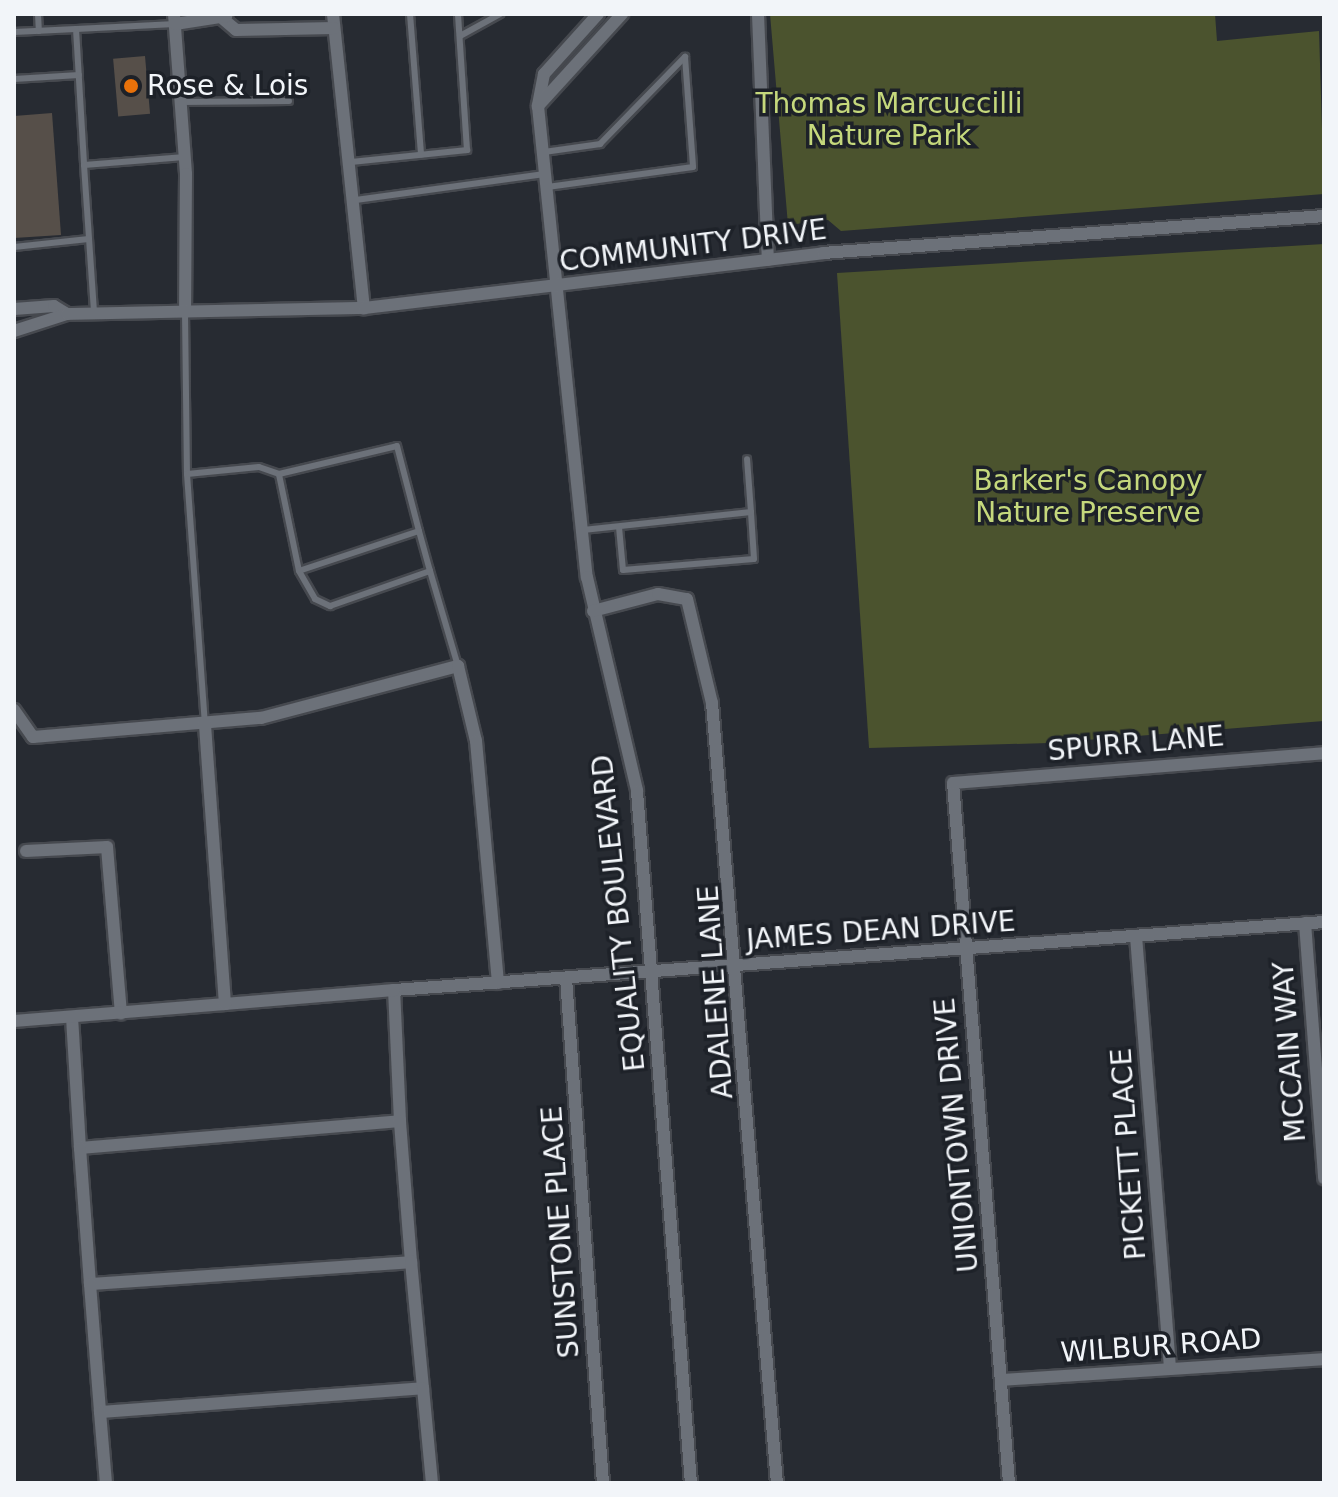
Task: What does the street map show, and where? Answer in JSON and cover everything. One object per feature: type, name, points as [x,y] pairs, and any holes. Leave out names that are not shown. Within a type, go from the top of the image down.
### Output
[{"type":"street","points":[[333,14],[364,308]]},
{"type":"street","name":"EQUALITY BOULEVARD","points":[[598,14],[544,74],[538,106],[593,611],[637,791],[691,1483]]},
{"type":"street","points":[[538,106],[622,14]]},
{"type":"street","points":[[758,14],[768,260]]},
{"type":"street","points":[[185,308],[185,157],[175,19],[225,17],[236,30],[334,28]]},
{"type":"street","name":"COMMUNITY DRIVE","points":[[14,331],[67,314],[185,308],[364,308],[768,260],[1324,216]]},
{"type":"street","name":"COMMUNITY DRIVE","points":[[14,309],[54,306],[67,314]]},
{"type":"street","name":"ADALENE LANE","points":[[593,611],[658,594],[687,599],[721,753],[777,1483]]},
{"type":"street","points":[[14,710],[33,737],[261,718],[458,666],[476,741],[498,983]]},
{"type":"street","points":[[205,723],[225,1004]]},
{"type":"street","name":"SPURR LANE","points":[[953,783],[1324,753]]},
{"type":"street","name":"UNIONTOWN DRIVE","points":[[953,783],[1009,1483]]},
{"type":"street","points":[[26,851],[107,847],[121,1013]]},
{"type":"street","name":"JAMES DEAN DRIVE","points":[[14,1021],[1324,922]]},
{"type":"street","name":"MCCAIN WAY","points":[[1305,923],[1324,1178]]},
{"type":"street","name":"PICKETT PLACE","points":[[1136,936],[1170,1369]]},
{"type":"street","name":"SUNSTONE PLACE","points":[[566,978],[603,1483]]},
{"type":"street","points":[[394,990],[400,1121],[432,1483]]},
{"type":"street","points":[[72,1017],[106,1483]]},
{"type":"street","points":[[80,1148],[400,1121]]},
{"type":"street","points":[[90,1284],[411,1262]]},
{"type":"street","name":"WILBUR ROAD","points":[[1001,1380],[1324,1359]]},
{"type":"street","points":[[100,1412],[423,1388]]},
{"type":"lane","points":[[38,14],[39,31]]},
{"type":"lane","points":[[410,14],[421,155]]},
{"type":"lane","points":[[351,162],[467,150],[458,14]]},
{"type":"lane","points":[[460,36],[500,14]]},
{"type":"lane","points":[[14,32],[175,19]]},
{"type":"lane","points":[[76,29],[94,312]]},
{"type":"lane","points":[[355,200],[693,167],[685,57],[600,144],[542,153]]},
{"type":"lane","points":[[14,79],[79,75]]},
{"type":"lane","points":[[182,102],[289,101]]},
{"type":"lane","points":[[84,165],[185,157]]},
{"type":"lane","points":[[14,247],[89,239]]},
{"type":"lane","points":[[185,308],[187,474],[205,723]]},
{"type":"lane","points":[[187,474],[259,467],[279,474],[397,446],[458,666]]},
{"type":"lane","points":[[619,527],[623,570],[754,559],[747,459]]},
{"type":"lane","points":[[279,474],[299,571],[315,599],[330,606],[430,571]]},
{"type":"lane","points":[[583,530],[751,512]]},
{"type":"lane","points":[[299,571],[419,531]]},
{"type":"green space","name":"Thomas Marcuccilli Nature Park","points":[[770,14],[1215,14],[1217,41],[1319,31],[1324,194],[841,231],[828,220],[788,225]]},
{"type":"green space","name":"Barker's Canopy Nature Preserve","points":[[1324,244],[1324,721],[1049,743],[869,748],[837,273]]},
{"type":"building","name":"Rose & Lois","points":[[145,56],[150,114],[118,117],[113,59]]},
{"type":"building","points":[[52,113],[61,235],[14,238],[14,116]]},
{"type":"place","name":"Rose & Lois","points":[[131,86]]}]
